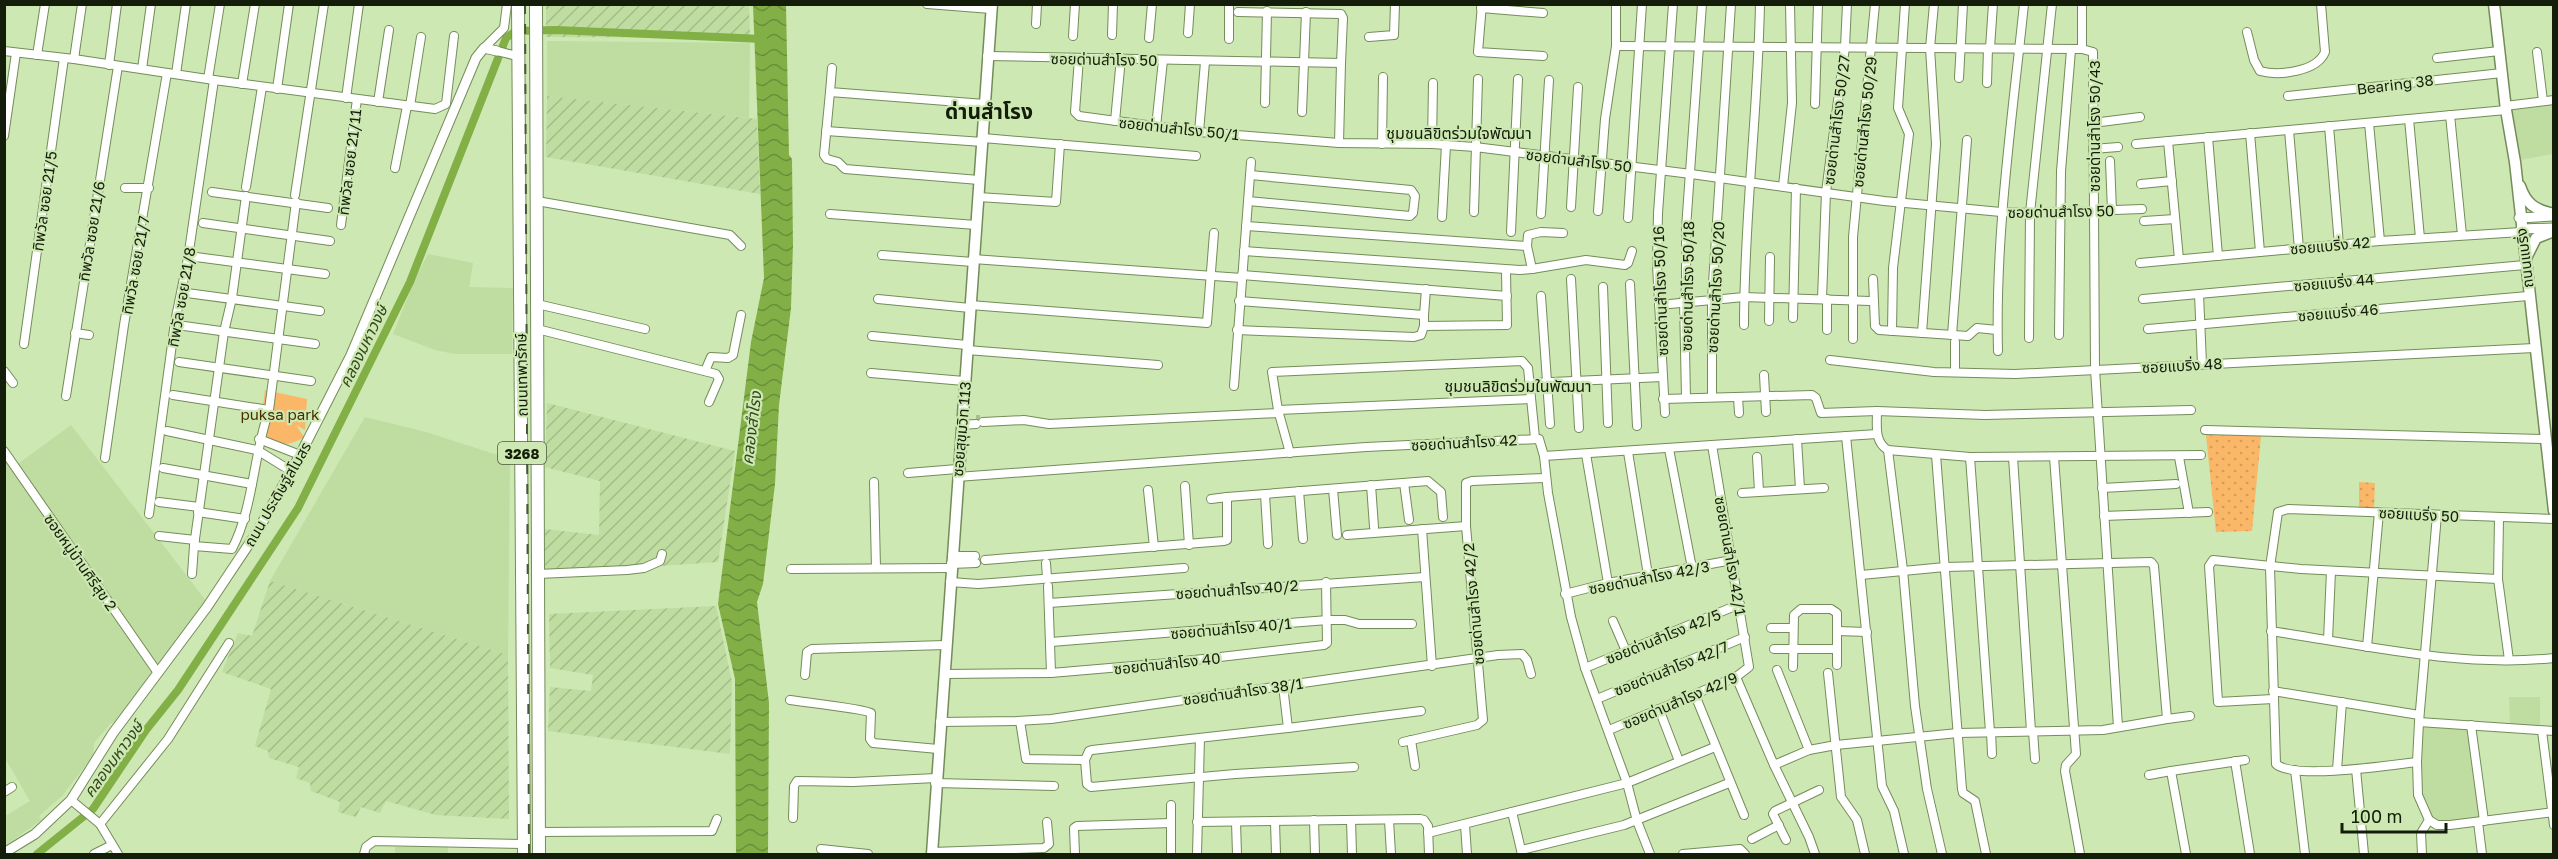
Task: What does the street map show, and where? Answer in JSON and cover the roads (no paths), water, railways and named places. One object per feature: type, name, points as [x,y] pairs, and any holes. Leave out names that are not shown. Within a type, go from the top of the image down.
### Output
[{"type":"main road","name":"ถนนแบริ่ง","points":[[2494,4],[2505,108],[2515,162],[2520,226],[2553,511]]},
{"type":"main road","name":"ซอยสุขุมวิท 113","points":[[932,853],[935,781],[945,674],[957,473],[992,7]]},
{"type":"main road","name":"ถนนเทพารักษ์","points":[[518,9],[514,54],[521,433],[524,849]]},
{"type":"main road","name":"ถนนเทพารักษ์","points":[[536,11],[539,855]]},
{"type":"main road","points":[[2515,162],[2520,185],[2527,202],[2535,209],[2553,215]]},
{"type":"main road","points":[[2525,263],[2536,238],[2553,229]]},
{"type":"main road","points":[[521,433],[538,434]]},
{"type":"street","points":[[37,55],[45,4]]},
{"type":"street","points":[[74,59],[82,4]]},
{"type":"street","points":[[109,64],[117,4]]},
{"type":"street","points":[[142,69],[151,4]]},
{"type":"street","points":[[176,74],[186,4]]},
{"type":"street","name":"ทิพวัล ซอย 21/8","points":[[149,514],[176,322],[188,258],[220,4]]},
{"type":"street","points":[[242,84],[255,4]]},
{"type":"street","points":[[277,89],[289,4]]},
{"type":"street","points":[[159,536],[232,549],[245,519],[259,439],[269,410],[310,93],[324,4]]},
{"type":"street","points":[[346,98],[359,4]]},
{"type":"street","points":[[484,48],[504,28],[507,4]]},
{"type":"street","points":[[927,4],[992,7]]},
{"type":"street","points":[[1036,24],[1037,4]]},
{"type":"street","points":[[1073,36],[1075,4]]},
{"type":"street","points":[[1112,35],[1113,4]]},
{"type":"street","points":[[1149,38],[1152,4]]},
{"type":"street","points":[[1188,33],[1190,4]]},
{"type":"street","points":[[1229,4],[1229,39]]},
{"type":"street","points":[[1369,37],[1394,35],[1395,4]]},
{"type":"street","points":[[1598,210],[1605,119],[1616,46],[1616,4]]},
{"type":"street","points":[[1628,218],[1642,4]]},
{"type":"street","name":"ซอยด่านสำโรง 50/16","points":[[1665,413],[1659,305],[1658,224],[1673,4]]},
{"type":"street","name":"ซอยด่านสำโรง 50/18","points":[[1686,398],[1684,301],[1686,228],[1702,4]]},
{"type":"street","name":"ซอยด่านสำโรง 50/20","points":[[1712,397],[1712,299],[1731,4]]},
{"type":"street","points":[[1744,325],[1760,47],[1760,4]]},
{"type":"street","points":[[1783,186],[1791,110],[1790,4]]},
{"type":"street","points":[[1815,104],[1818,4]]},
{"type":"street","name":"ซอยด่านสำโรง 50/27","points":[[1827,330],[1824,299],[1826,192],[1845,48],[1847,4]]},
{"type":"street","name":"ซอยด่านสำโรง 50/29","points":[[1853,339],[1852,300],[1856,196],[1873,47],[1875,4]]},
{"type":"street","points":[[1892,332],[1893,268],[1909,134],[1898,108],[1905,4]]},
{"type":"street","points":[[1922,333],[1936,138],[1930,48],[1934,4]]},
{"type":"street","points":[[1959,78],[1963,4]]},
{"type":"street","points":[[1987,83],[1993,4]]},
{"type":"street","points":[[1998,351],[2001,212],[2024,4]]},
{"type":"street","points":[[2029,338],[2030,213],[2052,4]]},
{"type":"street","points":[[1616,46],[2071,50],[2082,49],[2082,4]]},
{"type":"street","points":[[2247,32],[2254,60],[2260,71],[2268,73],[2308,68],[2325,52],[2321,4]]},
{"type":"street","points":[[1543,56],[1478,52],[1481,6],[1544,13]]},
{"type":"street","points":[[1265,103],[1267,11]]},
{"type":"street","points":[[1238,12],[1338,13],[1342,16],[1339,143]]},
{"type":"street","points":[[1302,112],[1306,12]]},
{"type":"street","points":[[378,102],[389,30]]},
{"type":"street","points":[[4,51],[435,109],[446,104],[454,36]]},
{"type":"street","points":[[395,168],[421,37]]},
{"type":"street","points":[[484,48],[514,54]]},
{"type":"street","name":"ถนน ประดิษฐ์สโมสร","points":[[4,853],[35,834],[71,800],[113,733],[221,588],[291,471],[368,319],[473,65],[484,48]]},
{"type":"street","name":"ซอยด่านสำโรง 50/43","points":[[2082,49],[2091,50],[2094,54],[2096,412],[2101,457],[2118,727]]},
{"type":"street","points":[[2059,335],[2061,171],[2071,50]]},
{"type":"street","points":[[2437,58],[2499,51]]},
{"type":"street","points":[[2537,52],[2543,101]]},
{"type":"street","points":[[4,136],[16,53]]},
{"type":"street","name":"ซอยด่านสำโรง 50","points":[[987,56],[1341,63]]},
{"type":"street","name":"ทิพวัล ซอย 21/5","points":[[24,344],[64,58]]},
{"type":"street","name":"ซอยด่านสำโรง 50/1","points":[[1079,58],[1077,114],[1199,132],[1339,143]]},
{"type":"street","points":[[1115,121],[1121,58]]},
{"type":"street","points":[[1156,126],[1163,60]]},
{"type":"street","points":[[1199,132],[1205,62]]},
{"type":"street","name":"ทิพวัล ซอย 21/6","points":[[66,396],[118,66]]},
{"type":"street","points":[[832,68],[825,157],[838,162],[845,170],[979,180]]},
{"type":"street","name":"ทิพวัล ซอย 21/7","points":[[105,458],[124,325],[167,73]]},
{"type":"street","name":"Bearing 38","points":[[2288,96],[2502,73]]},
{"type":"street","points":[[1382,144],[1383,77]]},
{"type":"street","points":[[1474,212],[1478,79]]},
{"type":"street","points":[[1511,232],[1518,79]]},
{"type":"street","points":[[1541,214],[1549,80]]},
{"type":"street","points":[[1432,144],[1433,83]]},
{"type":"street","points":[[192,574],[198,509],[216,401],[224,332],[232,298],[262,87]]},
{"type":"street","points":[[1571,207],[1578,87]]},
{"type":"street","points":[[830,92],[985,104]]},
{"type":"street","name":"ทิพวัล ซอย 21/11","points":[[341,225],[357,99]]},
{"type":"street","points":[[2136,144],[2450,116],[2553,100]]},
{"type":"street","points":[[2450,116],[2462,235]]},
{"type":"street","points":[[2093,123],[2140,117]]},
{"type":"street","points":[[2409,119],[2420,238]]},
{"type":"street","points":[[2369,123],[2380,241]]},
{"type":"street","points":[[2329,126],[2339,245]]},
{"type":"street","points":[[2289,130],[2299,249]]},
{"type":"street","points":[[826,131],[1060,144],[1196,156]]},
{"type":"street","points":[[2250,133],[2260,252]]},
{"type":"street","points":[[2208,137],[2218,256]]},
{"type":"street","points":[[1955,372],[1954,339],[1967,140]]},
{"type":"street","points":[[2168,141],[2179,259]]},
{"type":"street","name":"ซอยด่านสำโรง 50","points":[[1339,143],[1475,147],[1961,209],[2030,213],[2142,209]]},
{"type":"street","points":[[978,197],[1054,203],[1057,200],[1060,144]]},
{"type":"street","points":[[1442,218],[1446,145]]},
{"type":"street","points":[[2093,149],[2118,147]]},
{"type":"street","points":[[2110,161],[2112,210]]},
{"type":"street","points":[[1234,386],[1251,162]]},
{"type":"street","points":[[1248,201],[1410,216],[1413,213],[1415,196],[1411,190],[1250,175]]},
{"type":"street","points":[[2141,184],[2172,181]]},
{"type":"street","points":[[125,188],[149,188]]},
{"type":"street","points":[[1793,318],[1796,188]]},
{"type":"street","points":[[212,192],[246,191],[296,199],[328,208]]},
{"type":"street","points":[[537,201],[730,235],[741,246]]},
{"type":"street","points":[[830,214],[976,225]]},
{"type":"street","points":[[2520,226],[2553,215]]},
{"type":"street","points":[[2144,221],[2175,219]]},
{"type":"street","points":[[203,223],[330,241]]},
{"type":"street","points":[[1246,226],[1527,246]]},
{"type":"street","points":[[2520,226],[2553,229]]},
{"type":"street","name":"ซอยแบริ่ง 42","points":[[2140,263],[2462,235],[2520,226]]},
{"type":"street","points":[[879,299],[1208,323],[1214,233]]},
{"type":"street","points":[[1532,269],[1527,246],[1527,238],[1530,234],[1563,233]]},
{"type":"street","points":[[1244,251],[1506,271],[1586,260],[1625,265],[1632,251]]},
{"type":"street","points":[[882,255],[1211,276],[1242,276],[1507,296]]},
{"type":"street","points":[[1769,321],[1770,257]]},
{"type":"street","points":[[196,258],[324,274]]},
{"type":"street","name":"ซอยแบริ่ง 44","points":[[2143,299],[2525,263]]},
{"type":"street","points":[[1424,326],[1504,326],[1509,323],[1506,271]]},
{"type":"street","points":[[1571,279],[1580,428]]},
{"type":"street","points":[[1873,279],[1876,328],[1954,339],[1970,336],[1977,328],[1997,330]]},
{"type":"street","points":[[1630,284],[1637,426]]},
{"type":"street","points":[[1603,287],[1608,423]]},
{"type":"street","points":[[1238,330],[1414,337],[1421,335],[1424,326],[1426,289]]},
{"type":"street","points":[[187,293],[320,311]]},
{"type":"street","points":[[2199,294],[2202,364]]},
{"type":"street","points":[[1541,296],[1550,424]]},
{"type":"street","name":"ซอยแบริ่ง 46","points":[[2148,329],[2528,296]]},
{"type":"street","points":[[1659,305],[1744,297],[1874,301]]},
{"type":"street","points":[[1239,301],[1424,315]]},
{"type":"street","points":[[537,304],[645,330]]},
{"type":"street","points":[[705,371],[711,357],[728,358],[733,355],[741,315]]},
{"type":"street","points":[[184,326],[315,344]]},
{"type":"street","points":[[537,329],[716,374],[718,379],[709,402]]},
{"type":"street","points":[[75,333],[89,335]]},
{"type":"street","points":[[872,336],[1158,365]]},
{"type":"street","name":"ซอยแบริ่ง 48","points":[[1830,360],[1879,367],[2015,374],[2534,348]]},
{"type":"street","points":[[1290,453],[1278,412],[1272,372],[1522,361],[1528,368],[1535,438]]},
{"type":"street","points":[[180,362],[311,381]]},
{"type":"street","points":[[4,370],[13,383]]},
{"type":"street","points":[[871,374],[964,381]]},
{"type":"street","points":[[1764,375],[1766,412]]},
{"type":"street","points":[[1530,383],[1662,377]]},
{"type":"street","points":[[1664,399],[1812,394],[1816,398],[1821,413],[1877,411],[1985,415],[2191,410]]},
{"type":"street","points":[[173,395],[269,410]]},
{"type":"street","points":[[1738,397],[1739,413]]},
{"type":"street","points":[[962,422],[1024,420],[1049,424],[1531,399]]},
{"type":"street","points":[[1877,411],[1877,434],[1882,446],[1888,450],[1970,457],[2179,457],[2201,455]]},
{"type":"street","points":[[2205,430],[2545,439]]},
{"type":"street","points":[[167,431],[257,450],[291,471]]},
{"type":"street","points":[[1544,456],[1877,434]]},
{"type":"street","points":[[1846,436],[1849,484],[1861,575],[1882,786],[1894,811],[1904,855]]},
{"type":"street","name":"ซอยด่านสำโรง 42","points":[[908,473],[957,473],[1535,438],[1541,442],[1565,594],[1585,668],[1609,730],[1650,855]]},
{"type":"street","points":[[259,439],[300,455]]},
{"type":"street","points":[[1797,439],[1800,489]]},
{"type":"street","name":"ซอยด่านสำโรง 42/1","points":[[1712,445],[1749,667]]},
{"type":"street","points":[[1668,449],[1692,568]]},
{"type":"street","points":[[1888,450],[1919,736],[1927,789],[1942,855]]},
{"type":"street","name":"ซอยหมู่บ้านศิรีสุข 2","points":[[4,452],[158,672]]},
{"type":"street","points":[[1628,452],[1648,575]]},
{"type":"street","points":[[1586,454],[1608,583]]},
{"type":"street","points":[[1936,455],[1962,789],[1963,793],[1975,801],[1986,855]]},
{"type":"street","points":[[1757,457],[1759,491]]},
{"type":"street","points":[[1970,457],[1992,754]]},
{"type":"street","points":[[2013,457],[2035,759]]},
{"type":"street","points":[[2054,457],[2076,754],[2066,765],[2065,771],[2080,855]]},
{"type":"street","points":[[2179,457],[2189,513]]},
{"type":"street","points":[[163,468],[252,484]]},
{"type":"street","name":"ซอยด่านสำโรง 42/2","points":[[1415,766],[1407,741],[1477,725],[1483,720],[1466,526],[1465,486],[1468,481],[1545,478]]},
{"type":"street","points":[[874,482],[876,567]]},
{"type":"street","points":[[1211,499],[1428,482],[1441,492],[1443,517]]},
{"type":"street","points":[[1404,483],[1409,520]]},
{"type":"street","points":[[2102,488],[2176,484]]},
{"type":"street","points":[[1371,485],[1374,527]]},
{"type":"street","points":[[1185,486],[1189,544]]},
{"type":"street","points":[[1742,494],[1824,488]]},
{"type":"street","points":[[1333,489],[1337,535]]},
{"type":"street","points":[[1148,490],[1154,548]]},
{"type":"street","points":[[1299,491],[1303,539]]},
{"type":"street","points":[[1266,494],[1268,544]]},
{"type":"street","points":[[791,569],[876,567],[1154,548],[1227,540],[1227,497]]},
{"type":"street","points":[[159,502],[245,519]]},
{"type":"street","name":"ซอยแบริ่ง 50","points":[[2270,567],[2277,516],[2278,512],[2284,509],[2553,519]]},
{"type":"street","points":[[2104,516],[2208,512]]},
{"type":"street","points":[[2367,647],[2379,512]]},
{"type":"street","points":[[2437,515],[2419,719],[2418,795],[2429,820],[2442,825],[2553,812]]},
{"type":"street","points":[[2499,518],[2498,579],[2508,660]]},
{"type":"street","points":[[1347,535],[1466,526]]},
{"type":"street","points":[[1422,529],[1432,666]]},
{"type":"street","points":[[538,574],[644,568],[660,561],[662,554]]},
{"type":"street","name":"ซอยด่านสำโรง 42/3","points":[[1565,594],[1608,583],[1732,560]]},
{"type":"street","points":[[2498,579],[2270,567],[2213,560],[2209,564],[2214,702],[2273,695],[2342,702],[2419,719],[2471,726],[2553,730]]},
{"type":"street","points":[[1861,575],[1945,567],[2147,562],[2154,566],[2167,719]]},
{"type":"street","points":[[1046,563],[1051,673]]},
{"type":"street","points":[[2270,567],[2276,764],[2282,768],[2295,770],[2337,770],[2417,762]]},
{"type":"street","points":[[950,582],[978,584],[1047,582],[1184,568]]},
{"type":"street","points":[[2328,640],[2331,571]]},
{"type":"street","name":"ซอยด่านสำโรง 40/2","points":[[1049,603],[1326,582],[1425,577]]},
{"type":"street","name":"ซอยด่านสำโรง 40","points":[[945,674],[1051,673],[1168,663],[1324,645],[1328,643],[1326,582]]},
{"type":"street","name":"ซอยด่านสำโรง 42/5","points":[[1585,668],[1740,603]]},
{"type":"street","points":[[1793,667],[1793,628],[1797,610],[1832,609],[1837,613],[1837,665]]},
{"type":"street","name":"ซอยด่านสำโรง 40/1","points":[[1051,642],[1328,620],[1345,620],[1359,624],[1412,624]]},
{"type":"street","points":[[1613,621],[1626,651]]},
{"type":"street","points":[[1771,628],[1793,628]]},
{"type":"street","points":[[1838,631],[1867,632]]},
{"type":"street","points":[[2271,631],[2425,656],[2508,660],[2553,658]]},
{"type":"street","name":"ซอยด่านสำโรง 42/7","points":[[1597,699],[1745,637]]},
{"type":"street","points":[[99,823],[168,739],[229,643]]},
{"type":"street","points":[[805,675],[807,652],[812,649],[945,645]]},
{"type":"street","points":[[1774,649],[1837,649]]},
{"type":"street","name":"ซอยด่านสำโรง 38/1","points":[[940,722],[1020,721],[1522,654],[1527,660],[1531,674]]},
{"type":"street","name":"ซอยด่านสำโรง 42/9","points":[[1609,730],[1736,677],[1749,667]]},
{"type":"street","points":[[1777,670],[1809,750]]},
{"type":"street","points":[[1828,673],[1841,796],[1857,820],[1865,855]]},
{"type":"street","points":[[1736,677],[1774,765],[1809,837],[1815,855]]},
{"type":"street","points":[[1283,686],[1288,728]]},
{"type":"street","points":[[1695,694],[1729,783],[1744,815]]},
{"type":"street","points":[[790,700],[866,709],[871,713],[870,739],[873,743],[938,749]]},
{"type":"street","points":[[2337,770],[2342,702]]},
{"type":"street","points":[[1659,709],[1679,761]]},
{"type":"street","points":[[1354,767],[1091,787],[1086,780],[1084,760],[1092,750],[1421,711]]},
{"type":"street","points":[[1774,765],[1809,750],[1836,745],[1958,733],[2075,731],[2190,716]]},
{"type":"street","points":[[1020,721],[1026,759],[1084,760]]},
{"type":"street","points":[[2471,726],[2481,821],[2482,855]]},
{"type":"street","points":[[2542,731],[2553,825]]},
{"type":"street","points":[[1197,855],[1200,738]]},
{"type":"street","points":[[1428,833],[1627,783],[1715,747]]},
{"type":"street","points":[[2149,775],[2245,760]]},
{"type":"street","points":[[2235,761],[2250,855]]},
{"type":"street","points":[[2356,769],[2364,855]]},
{"type":"street","points":[[2295,770],[2304,855]]},
{"type":"street","points":[[2171,771],[2186,855]]},
{"type":"street","points":[[793,818],[794,786],[797,781],[935,781],[1054,786]]},
{"type":"street","points":[[1512,812],[1522,852],[1637,821],[1729,783]]},
{"type":"street","points":[[4,792],[12,787]]},
{"type":"street","points":[[1786,840],[1774,812],[1819,790]]},
{"type":"street","points":[[71,800],[99,823],[118,855]]},
{"type":"street","points":[[1171,805],[1171,855]]},
{"type":"street","points":[[539,832],[712,831],[717,819]]},
{"type":"street","points":[[1314,820],[1315,855]]},
{"type":"street","points":[[1351,820],[1352,855]]},
{"type":"street","points":[[1389,820],[1391,855]]},
{"type":"street","points":[[1197,822],[1424,820],[1428,833],[1428,855]]},
{"type":"street","points":[[2422,855],[2421,833],[2429,820]]},
{"type":"street","points":[[932,853],[1044,848],[1049,844],[1047,822]]},
{"type":"street","points":[[1236,822],[1237,855]]},
{"type":"street","points":[[1275,822],[1276,855]]},
{"type":"street","points":[[1075,855],[1074,828],[1077,826],[1171,823]]},
{"type":"street","points":[[1465,825],[1467,855]]},
{"type":"street","points":[[1752,839],[1779,825]]},
{"type":"street","points":[[364,855],[366,848],[375,841],[524,849]]},
{"type":"street","points":[[94,855],[112,845]]},
{"type":"street","points":[[821,849],[868,855]]},
{"type":"street","points":[[1683,855],[1740,849],[1745,855]]},
{"type":"water","name":"คลองสำโรง","points":[[753,5],[786,5],[793,245],[791,308],[779,405],[775,484],[763,584],[757,602],[769,703],[768,854],[736,854],[735,679],[718,604],[751,342],[764,278]]},
{"type":"waterway","name":"คลองมหาวงษ์","points":[[37,854],[93,809],[146,730],[178,690],[298,508],[410,282],[506,38],[516,31],[556,30],[763,39]]},
{"type":"railway","points":[[525,4],[529,854]]},
{"type":"district","name":"ด่านสำโรง","points":[[989,111]]},
{"type":"district","name":"ชุมชนลิขิตร่วมใจพัฒนา","points":[[1459,133]]},
{"type":"district","name":"ชุมชนลิขิตร่วมในพัฒนา","points":[[1518,386]]},
{"type":"park label","name":"puksa park","points":[[280,414]]}]
